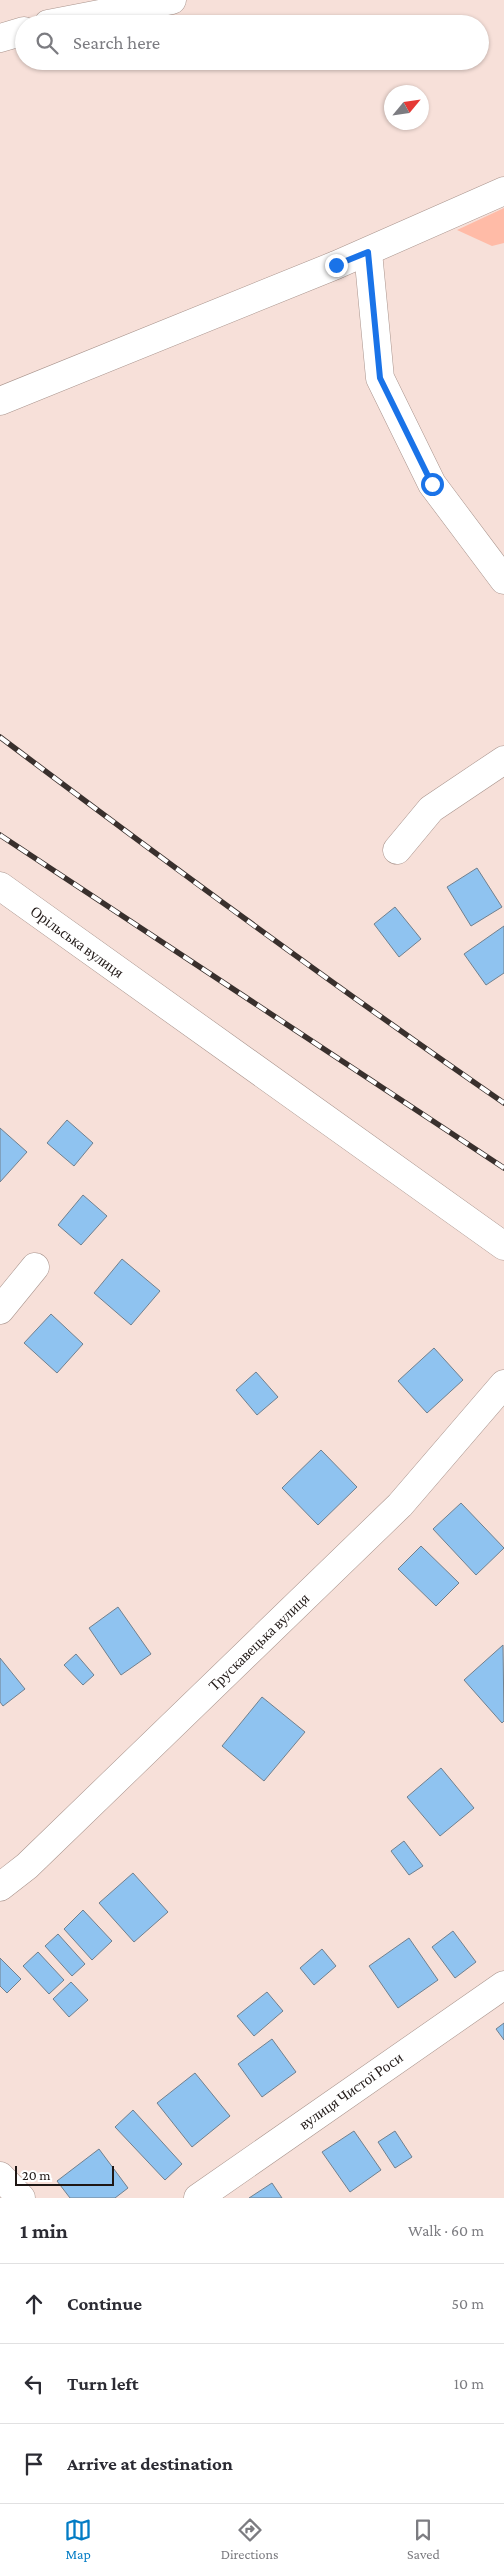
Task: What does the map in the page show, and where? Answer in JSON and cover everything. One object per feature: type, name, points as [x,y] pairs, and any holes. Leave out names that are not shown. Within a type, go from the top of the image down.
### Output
[{"type":"street","points":[[94,15],[172,0]]},
{"type":"street","points":[[0,38],[15,34]]},
{"type":"street","points":[[0,401],[368,252],[504,191]]},
{"type":"street","points":[[368,252],[380,378],[432,484],[504,580]]},
{"type":"street","points":[[397,850],[431,809],[504,760]]},
{"type":"street","name":"Орільська вулиця","points":[[0,886],[504,1246]]},
{"type":"street","points":[[0,1310],[35,1267]]},
{"type":"street","name":"Трускавецька вулиця","points":[[0,1886],[34,1859],[400,1505],[504,1384]]},
{"type":"street","name":"вулиця Чистої Роси","points":[[198,2198],[504,1985]]},
{"type":"street","points":[[0,2176],[21,2198]]},
{"type":"shaded area","points":[[504,208],[504,243],[492,246],[457,230]]},
{"type":"building","points":[[477,868],[502,907],[471,926],[447,887]]},
{"type":"building","points":[[395,907],[421,939],[399,957],[374,924]]},
{"type":"building","points":[[504,926],[504,973],[486,985],[464,954]]},
{"type":"building","points":[[67,1120],[93,1143],[74,1166],[47,1143]]},
{"type":"building","points":[[0,1128],[27,1152],[0,1182]]},
{"type":"building","points":[[83,1195],[107,1216],[81,1245],[58,1225]]},
{"type":"building","points":[[122,1259],[160,1291],[131,1325],[94,1293]]},
{"type":"building","points":[[51,1314],[83,1344],[57,1373],[24,1343]]},
{"type":"building","points":[[434,1348],[463,1380],[427,1413],[398,1381]]},
{"type":"building","points":[[256,1372],[278,1397],[257,1415],[236,1390]]},
{"type":"building","points":[[321,1450],[357,1487],[318,1525],[282,1488]]},
{"type":"building","points":[[461,1503],[504,1548],[476,1575],[433,1529]]},
{"type":"building","points":[[421,1546],[459,1583],[436,1606],[398,1569]]},
{"type":"building","points":[[118,1607],[151,1654],[121,1675],[89,1628]]},
{"type":"building","points":[[503,1645],[504,1721],[502,1723],[464,1680]]},
{"type":"building","points":[[76,1654],[94,1675],[83,1685],[64,1665]]},
{"type":"building","points":[[0,1658],[25,1689],[3,1706],[0,1702]]},
{"type":"building","points":[[262,1697],[305,1732],[264,1781],[222,1746]]},
{"type":"building","points":[[441,1768],[474,1808],[440,1836],[407,1797]]},
{"type":"building","points":[[404,1841],[423,1866],[409,1875],[391,1851]]},
{"type":"building","points":[[133,1873],[168,1912],[134,1942],[99,1903]]},
{"type":"building","points":[[83,1910],[112,1941],[92,1960],[64,1929]]},
{"type":"building","points":[[453,1931],[476,1962],[455,1978],[432,1947]]},
{"type":"building","points":[[58,1934],[85,1964],[72,1976],[45,1946]]},
{"type":"building","points":[[409,1938],[438,1980],[398,2008],[369,1966]]},
{"type":"building","points":[[322,1949],[336,1966],[314,1985],[300,1968]]},
{"type":"building","points":[[38,1952],[64,1980],[49,1994],[23,1966]]},
{"type":"building","points":[[0,1958],[21,1979],[7,1993],[0,1986]]},
{"type":"building","points":[[71,1982],[88,2000],[69,2017],[53,1999]]},
{"type":"building","points":[[267,1992],[283,2011],[254,2036],[237,2016]]},
{"type":"building","points":[[504,2023],[504,2040],[496,2029]]},
{"type":"building","points":[[272,2039],[296,2072],[262,2097],[238,2064]]},
{"type":"building","points":[[195,2073],[230,2116],[192,2147],[157,2103]]},
{"type":"building","points":[[133,2110],[182,2164],[165,2180],[115,2127]]},
{"type":"building","points":[[354,2131],[381,2170],[350,2192],[322,2152]]},
{"type":"building","points":[[395,2131],[412,2157],[395,2168],[378,2142]]},
{"type":"building","points":[[99,2149],[128,2188],[115,2198],[70,2198],[57,2181]]},
{"type":"building","points":[[272,2183],[282,2198],[249,2198]]},
{"type":"railway","points":[[0,737],[250,923],[504,1103]]},
{"type":"railway","points":[[0,835],[504,1168]]},
{"type":"route","points":[[336,265],[368,252],[380,378],[432,484]]}]
